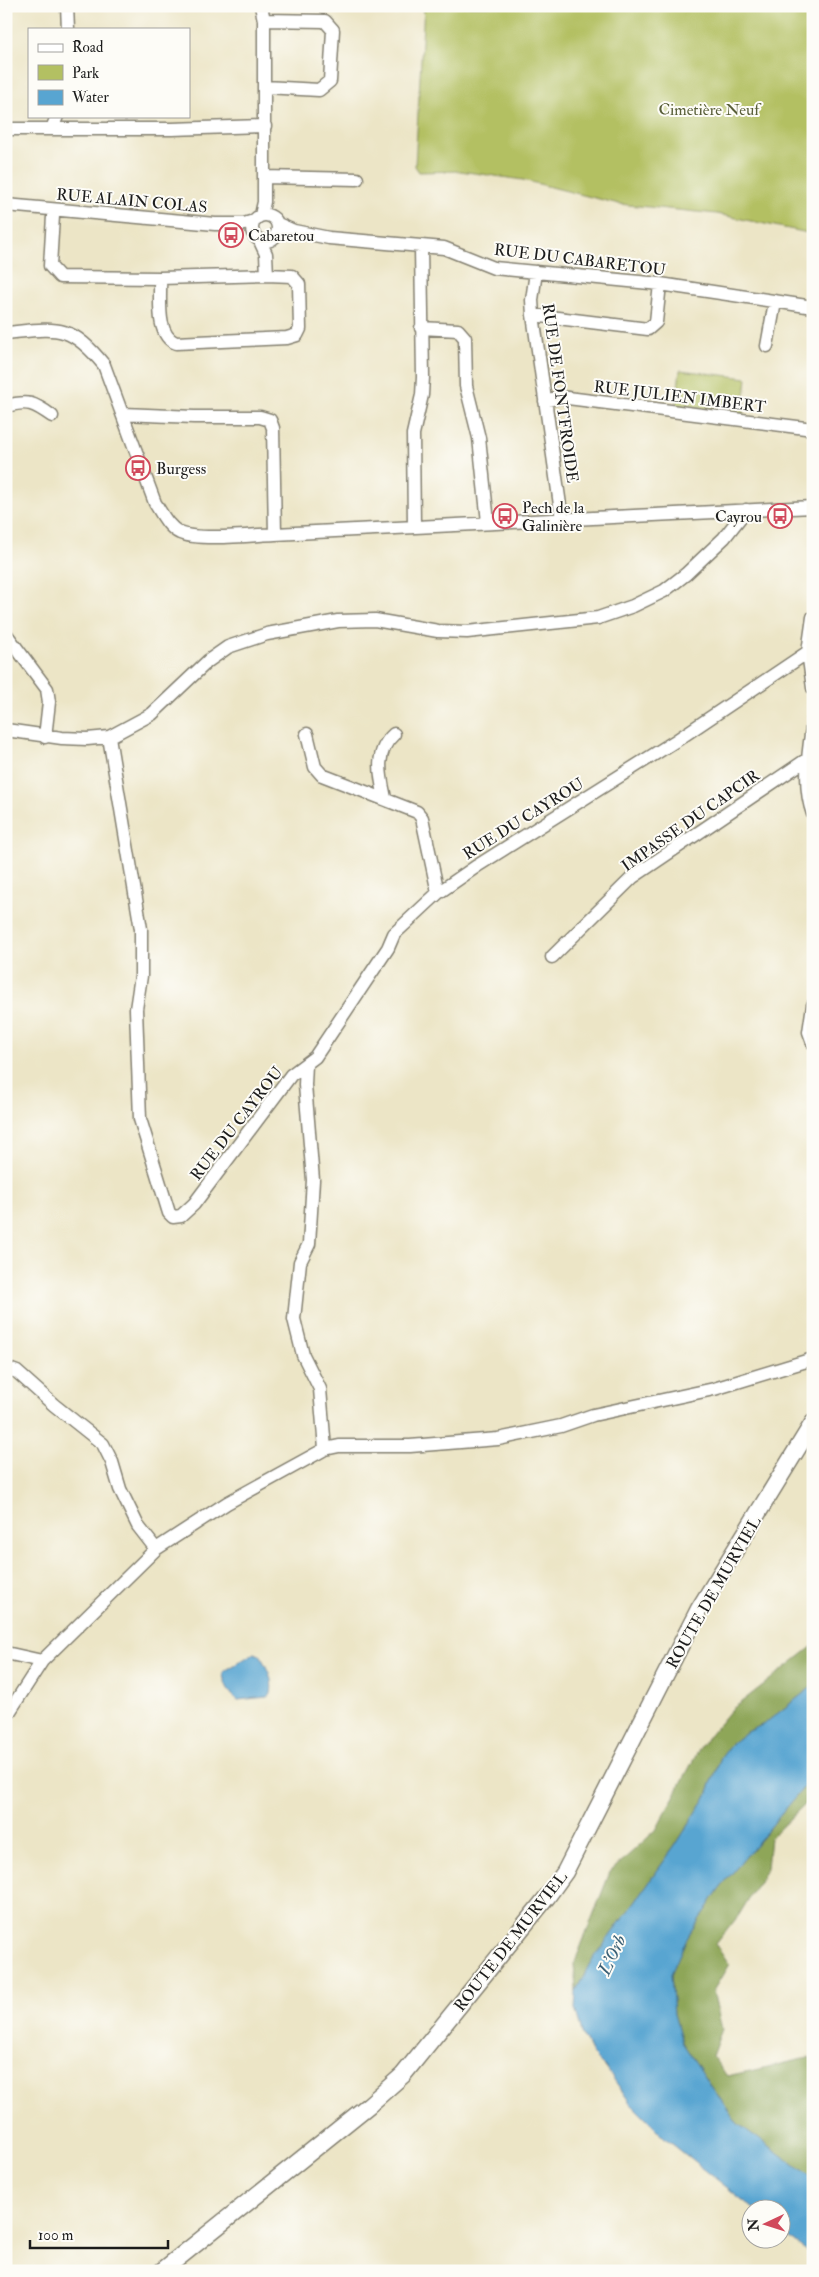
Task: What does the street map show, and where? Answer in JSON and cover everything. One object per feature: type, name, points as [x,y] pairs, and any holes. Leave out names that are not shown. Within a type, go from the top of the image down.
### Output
[{"type":"main road","name":"ROUTE DE MURVIEL","points":[[165,2270],[369,2105],[402,2075],[547,1897],[565,1872],[699,1608],[813,1423]]},
{"type":"street","points":[[68,6],[68,28]]},
{"type":"street","points":[[262,6],[264,20],[264,202],[267,275]]},
{"type":"street","points":[[264,20],[326,21],[333,30],[330,81],[319,90],[265,87]]},
{"type":"street","points":[[52,130],[56,118]]},
{"type":"street","points":[[6,129],[172,129],[265,126]]},
{"type":"street","points":[[264,177],[357,179]]},
{"type":"street","name":"RUE ALAIN COLAS","points":[[6,205],[215,224],[244,224],[265,228]]},
{"type":"street","name":"RUE ALAIN COLAS","points":[[6,212],[212,231],[265,228]]},
{"type":"street","points":[[53,216],[50,266],[60,277],[292,276],[299,284],[300,329],[297,335],[287,338],[176,343],[168,340],[163,332],[160,278]]},
{"type":"street","name":"RUE DU CABARETOU","points":[[265,228],[294,231],[328,238],[444,248],[494,268],[660,284],[813,307]]},
{"type":"street","points":[[414,526],[413,434],[422,395],[421,247]]},
{"type":"street","name":"RUE DE FONTFROIDE","points":[[536,272],[532,300],[533,314],[562,519]]},
{"type":"street","points":[[533,314],[648,329],[656,322],[660,284]]},
{"type":"street","points":[[767,346],[775,302]]},
{"type":"street","points":[[421,328],[458,330],[465,338],[466,386],[479,438],[488,522]]},
{"type":"street","points":[[6,332],[48,329],[70,333],[90,347],[104,365],[124,414],[155,504],[166,522],[180,533],[193,536],[275,534],[813,507]]},
{"type":"street","name":"RUE JULIEN IMBERT","points":[[545,402],[560,397],[813,429]]},
{"type":"street","points":[[6,406],[23,402],[37,406],[52,416]]},
{"type":"street","points":[[124,414],[260,417],[270,420],[273,428],[275,534]]},
{"type":"street","points":[[6,730],[45,737],[87,739],[109,737],[152,714],[208,661],[228,647],[267,634],[338,622],[375,620],[438,631],[468,632],[598,618],[633,606],[664,591],[686,574],[726,535],[746,510]]},
{"type":"street","points":[[712,512],[722,518],[726,535]]},
{"type":"street","points":[[813,617],[808,652],[813,688]]},
{"type":"street","points":[[6,634],[47,689],[49,702],[45,737]]},
{"type":"street","name":"RUE DU CAYROU","points":[[109,737],[141,929],[141,976],[136,1009],[140,1119],[169,1213],[173,1217],[181,1216],[194,1204],[291,1075],[315,1057],[388,948],[394,934],[438,893],[516,839],[677,740],[808,652]]},
{"type":"street","points":[[813,720],[809,758],[808,802],[813,814]]},
{"type":"street","points":[[307,734],[315,767],[322,775],[412,809],[422,818],[438,893]]},
{"type":"street","points":[[385,798],[378,766],[388,739],[394,734]]},
{"type":"street","name":"IMPASSE DU CAPCIR","points":[[552,958],[633,877],[809,758]]},
{"type":"street","points":[[813,1005],[809,1032],[813,1044]]},
{"type":"street","points":[[306,1064],[305,1085],[313,1180],[309,1244],[300,1262],[294,1319],[303,1355],[320,1389],[325,1450]]},
{"type":"street","points":[[6,1717],[42,1661],[156,1549],[227,1503],[325,1450],[338,1446],[410,1446],[498,1439],[561,1426],[593,1415],[714,1389],[813,1360]]},
{"type":"street","points":[[6,1368],[18,1372],[54,1405],[103,1444],[112,1462],[120,1489],[138,1526],[156,1549]]},
{"type":"street","points":[[6,1653],[42,1661]]},
{"type":"green space","name":"Cimetière Neuf","points":[[424,6],[813,6],[813,234],[717,214],[619,204],[523,180],[460,171],[419,172],[415,166]]},
{"type":"green space","points":[[680,370],[747,378],[743,415],[676,406]]},
{"type":"green space","points":[[813,1646],[813,1686],[764,1724],[745,1733],[731,1744],[721,1758],[706,1797],[675,1846],[589,1965],[576,1991],[574,1964],[610,1872],[656,1830],[701,1746],[731,1710]]},
{"type":"green space","points":[[813,1776],[813,1796],[770,1838],[767,1868],[739,1915],[716,1944],[729,1964],[713,1991],[722,2029],[712,2056],[727,2076],[813,2057],[813,2178],[738,2124],[711,2086],[682,2042],[674,2014],[671,1974],[686,1940],[719,1889]]},
{"type":"water","points":[[254,1653],[260,1655],[271,1678],[271,1694],[267,1697],[238,1700],[228,1688],[223,1672]]},
{"type":"water","name":"L'Orb","points":[[813,1686],[813,1776],[719,1889],[686,1940],[671,1974],[674,2014],[682,2042],[738,2124],[813,2178],[813,2257],[792,2239],[792,2200],[743,2200],[666,2139],[631,2104],[606,2068],[592,2054],[583,2036],[575,2009],[576,1991],[589,1965],[675,1846],[706,1797],[721,1758],[731,1744],[745,1733],[764,1724]]},
{"type":"place","name":"Cabaretou","points":[[231,235]]},
{"type":"place","name":"Burgess","points":[[138,468]]},
{"type":"place","name":"Pech de la Galinière","points":[[505,516]]},
{"type":"place","name":"Cayrou","points":[[780,516]]}]
